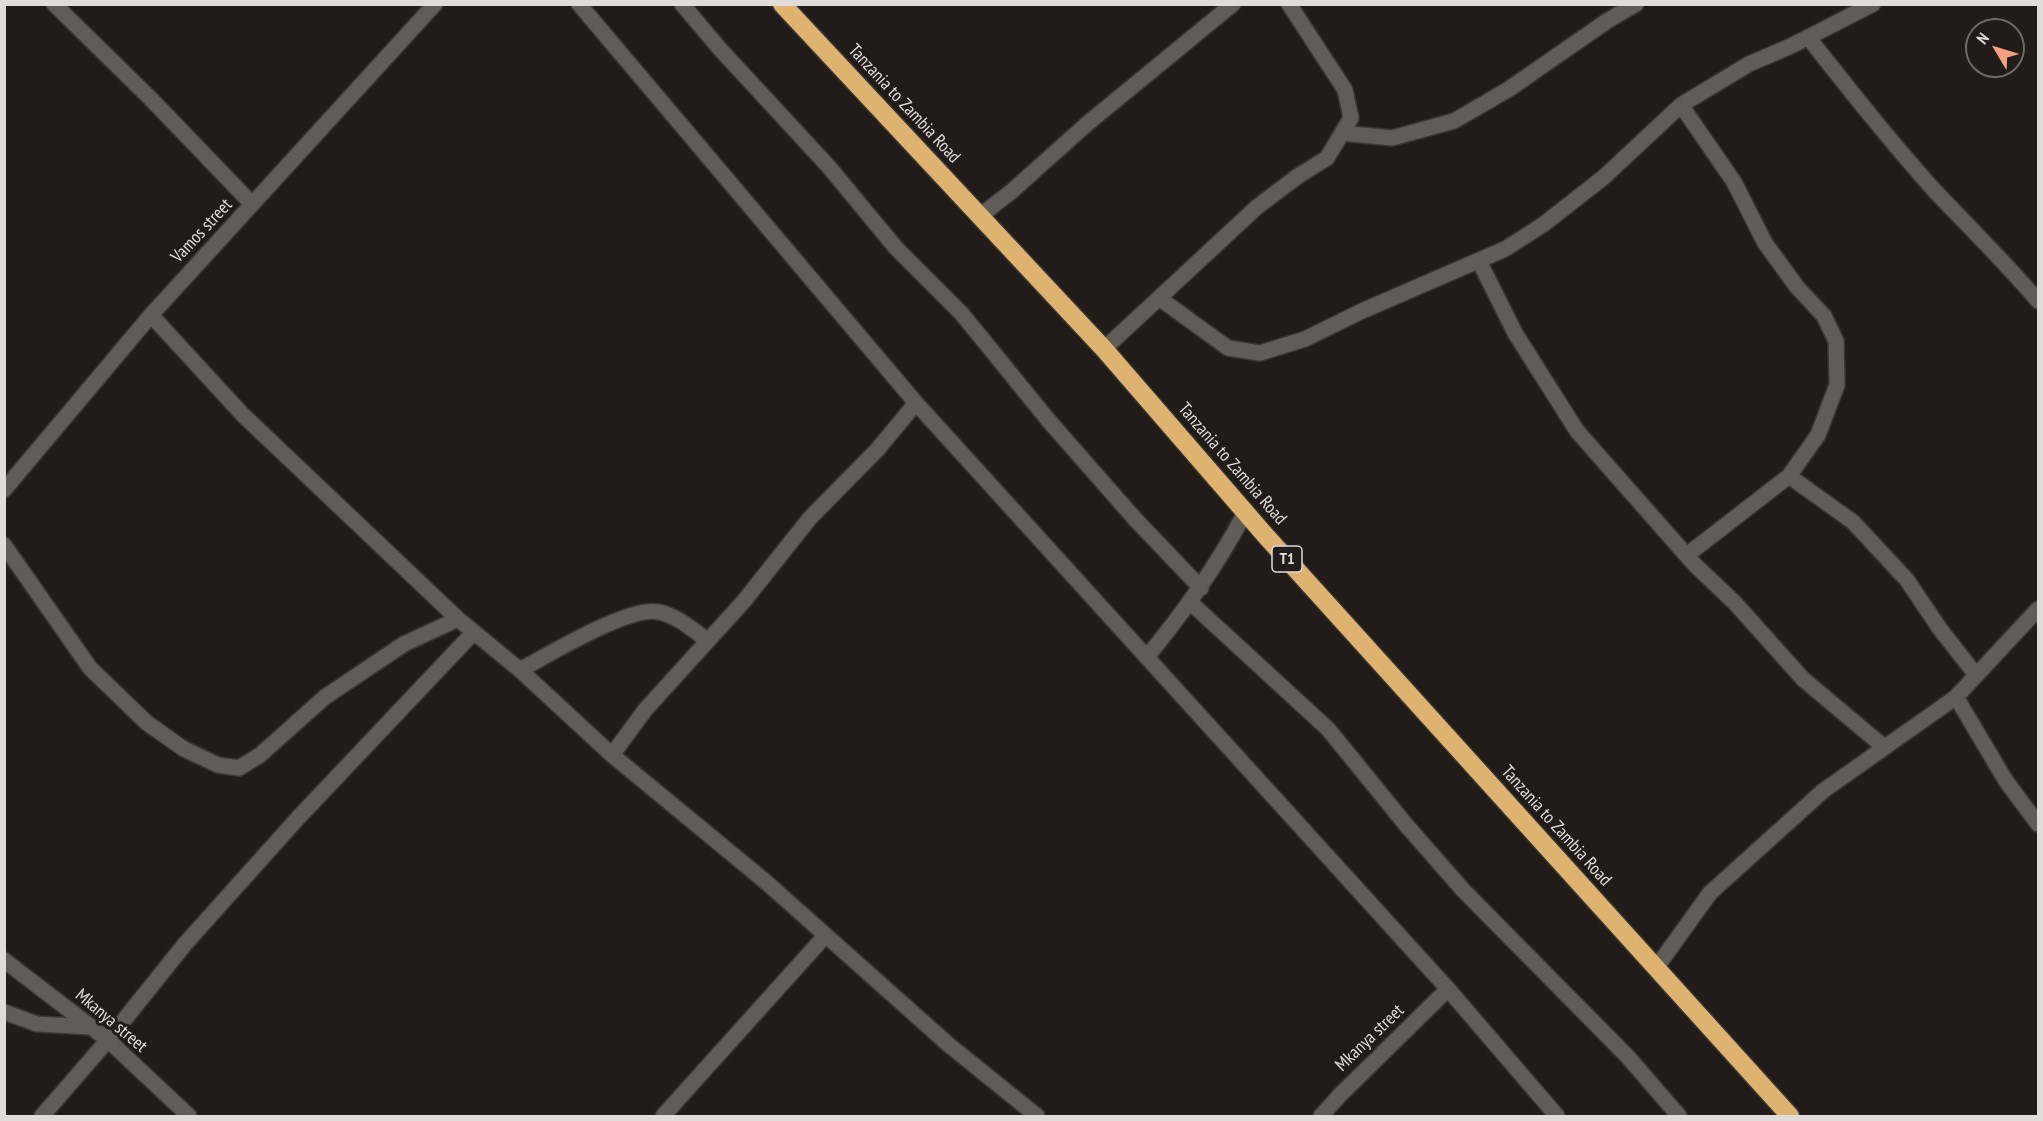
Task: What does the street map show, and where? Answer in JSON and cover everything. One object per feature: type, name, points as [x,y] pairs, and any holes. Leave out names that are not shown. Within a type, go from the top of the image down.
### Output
[{"type":"highway","name":"Tanzania to Zambia Road","points":[[782,4],[1104,349],[1245,513],[1790,1116]]},
{"type":"street","points":[[54,4],[150,98],[252,204]]},
{"type":"street","name":"Vamos street","points":[[4,490],[151,315],[435,4]]},
{"type":"street","points":[[579,4],[916,403],[1448,989],[1557,1116]]},
{"type":"street","points":[[682,4],[720,49],[829,167],[896,248],[962,314],[1057,430],[1135,519],[1201,588]]},
{"type":"street","points":[[980,216],[1012,191],[1088,123],[1233,4]]},
{"type":"street","points":[[1104,349],[1257,207],[1298,176],[1327,158],[1351,118],[1345,90],[1289,4]]},
{"type":"street","points":[[1342,133],[1392,138],[1454,121],[1509,89],[1607,21],[1636,4]]},
{"type":"street","points":[[1159,298],[1228,348],[1260,353],[1305,339],[1362,311],[1506,249],[1552,218],[1604,177],[1681,105],[1749,64],[1873,4]]},
{"type":"street","points":[[1808,37],[1878,126],[1935,191],[2016,274],[2038,301]]},
{"type":"street","points":[[1681,105],[1734,182],[1765,243],[1797,287],[1824,316],[1836,341],[1838,386],[1818,435],[1789,476],[1687,555]]},
{"type":"street","points":[[1479,261],[1515,333],[1577,431],[1687,555],[1735,603],[1803,680],[1884,747]]},
{"type":"street","points":[[151,315],[243,415],[458,619],[520,670],[612,755],[766,882],[950,1045],[1037,1116]]},
{"type":"street","points":[[612,755],[645,710],[744,601],[810,518],[877,450],[916,403]]},
{"type":"street","points":[[1789,476],[1853,522],[1907,580],[1940,629],[1976,675]]},
{"type":"street","points":[[1147,657],[1191,603],[1223,554],[1245,513]]},
{"type":"street","points":[[4,545],[90,668],[147,723],[184,749],[218,765],[238,768],[260,756],[325,697],[404,644],[458,619]]},
{"type":"street","points":[[1191,603],[1328,729],[1463,890],[1628,1057],[1679,1116]]},
{"type":"street","points":[[1656,968],[1710,892],[1823,791],[1956,697],[2038,609]]},
{"type":"street","points":[[520,670],[601,627],[628,616],[657,611],[679,620],[707,640]]},
{"type":"street","points":[[42,1116],[108,1040],[193,935],[298,818],[474,632]]},
{"type":"street","points":[[1956,697],[2006,781],[2038,824]]},
{"type":"street","points":[[663,1116],[825,936]]},
{"type":"street","name":"Mkanya street","points":[[4,960],[108,1040],[189,1116]]},
{"type":"street","name":"Mkanya street","points":[[1321,1116],[1448,989]]},
{"type":"street","points":[[4,1012],[37,1024],[91,1027]]}]
